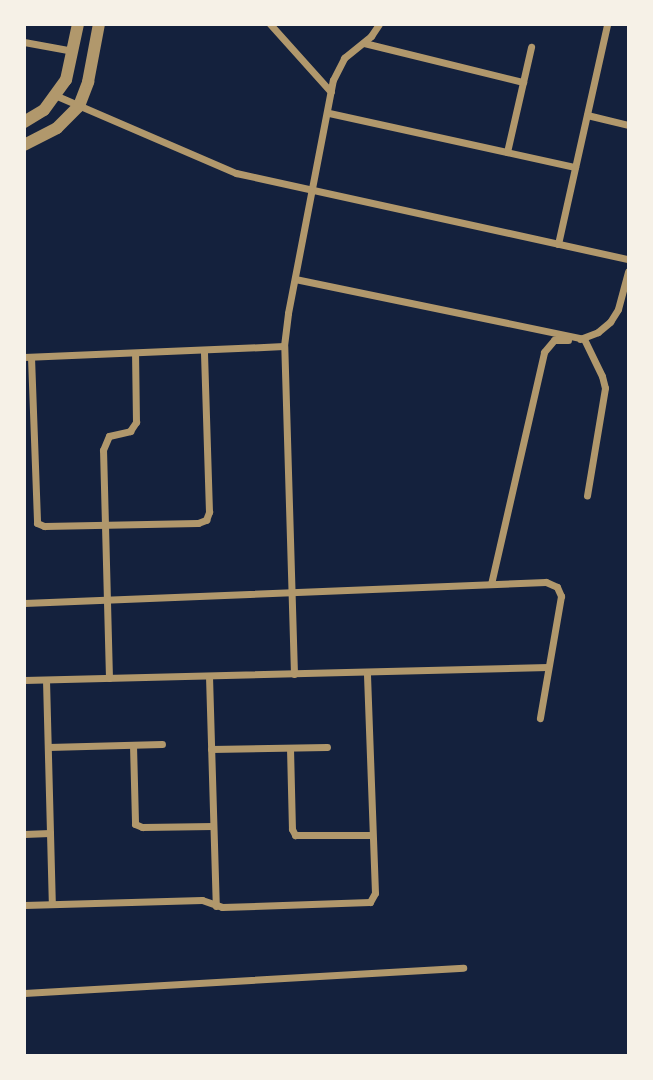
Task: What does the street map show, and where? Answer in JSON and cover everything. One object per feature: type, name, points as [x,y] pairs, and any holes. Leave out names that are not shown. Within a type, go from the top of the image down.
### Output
[{"type":"street","points":[[24,122],[44,110],[57,96],[66,80],[78,24]]},
{"type":"street","points":[[24,145],[57,128],[79,106],[94,54],[99,24]]},
{"type":"street","points":[[294,674],[284,346],[337,68],[353,49],[364,43],[379,24]]},
{"type":"street","points":[[558,244],[607,24]]},
{"type":"street","points":[[273,26],[331,92]]},
{"type":"street","points":[[24,42],[74,51]]},
{"type":"street","points":[[364,43],[523,82]]},
{"type":"street","points":[[507,152],[531,47]]},
{"type":"street","points":[[57,96],[225,169],[628,259]]},
{"type":"street","points":[[328,113],[575,167]]},
{"type":"street","points":[[587,115],[628,125]]},
{"type":"street","points":[[491,584],[544,352],[554,340],[584,339],[598,332],[614,316],[628,271]]},
{"type":"street","points":[[295,279],[584,339]]},
{"type":"street","points":[[584,339],[605,388],[587,495]]},
{"type":"street","points":[[204,351],[209,512],[206,520],[198,523],[105,525],[44,526],[37,523],[29,430],[28,357],[284,346]]},
{"type":"street","points":[[109,678],[103,445],[114,433],[130,431],[136,422],[135,353]]},
{"type":"street","points":[[24,603],[546,582],[560,590],[540,718]]},
{"type":"street","points":[[24,680],[548,667]]},
{"type":"street","points":[[24,905],[202,900],[216,906],[370,902],[375,893],[367,672]]},
{"type":"street","points":[[209,676],[216,906]]},
{"type":"street","points":[[46,680],[52,904]]},
{"type":"street","points":[[48,747],[162,744]]},
{"type":"street","points":[[133,745],[135,824],[142,827],[213,826]]},
{"type":"street","points":[[211,749],[327,747]]},
{"type":"street","points":[[290,748],[295,835],[372,835]]},
{"type":"street","points":[[24,834],[50,833]]},
{"type":"street","points":[[24,993],[463,968]]}]
